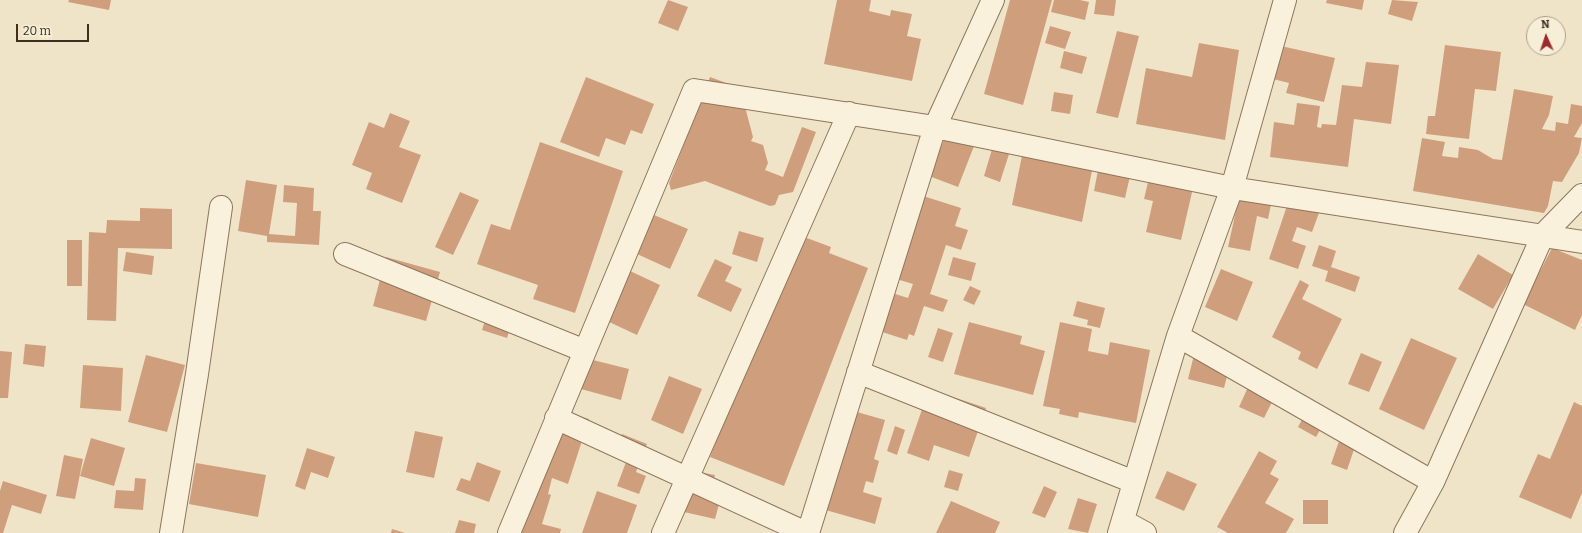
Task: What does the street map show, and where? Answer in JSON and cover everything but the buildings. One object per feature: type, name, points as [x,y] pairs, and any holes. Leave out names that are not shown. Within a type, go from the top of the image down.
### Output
[{"type":"street","points":[[556,418],[807,533],[935,127],[993,0]]},
{"type":"street","points":[[1145,533],[1121,527],[1178,336],[1232,188],[1285,0]]},
{"type":"street","points":[[509,533],[694,90],[935,127],[1232,188],[1582,242]]},
{"type":"street","points":[[663,533],[849,113]]},
{"type":"street","points":[[1405,533],[1433,482],[1543,235],[1582,195]]},
{"type":"street","points":[[171,533],[198,374],[221,207]]},
{"type":"street","points":[[345,254],[585,351]]},
{"type":"street","points":[[1178,336],[1433,482]]},
{"type":"street","points":[[858,372],[1134,482]]}]
